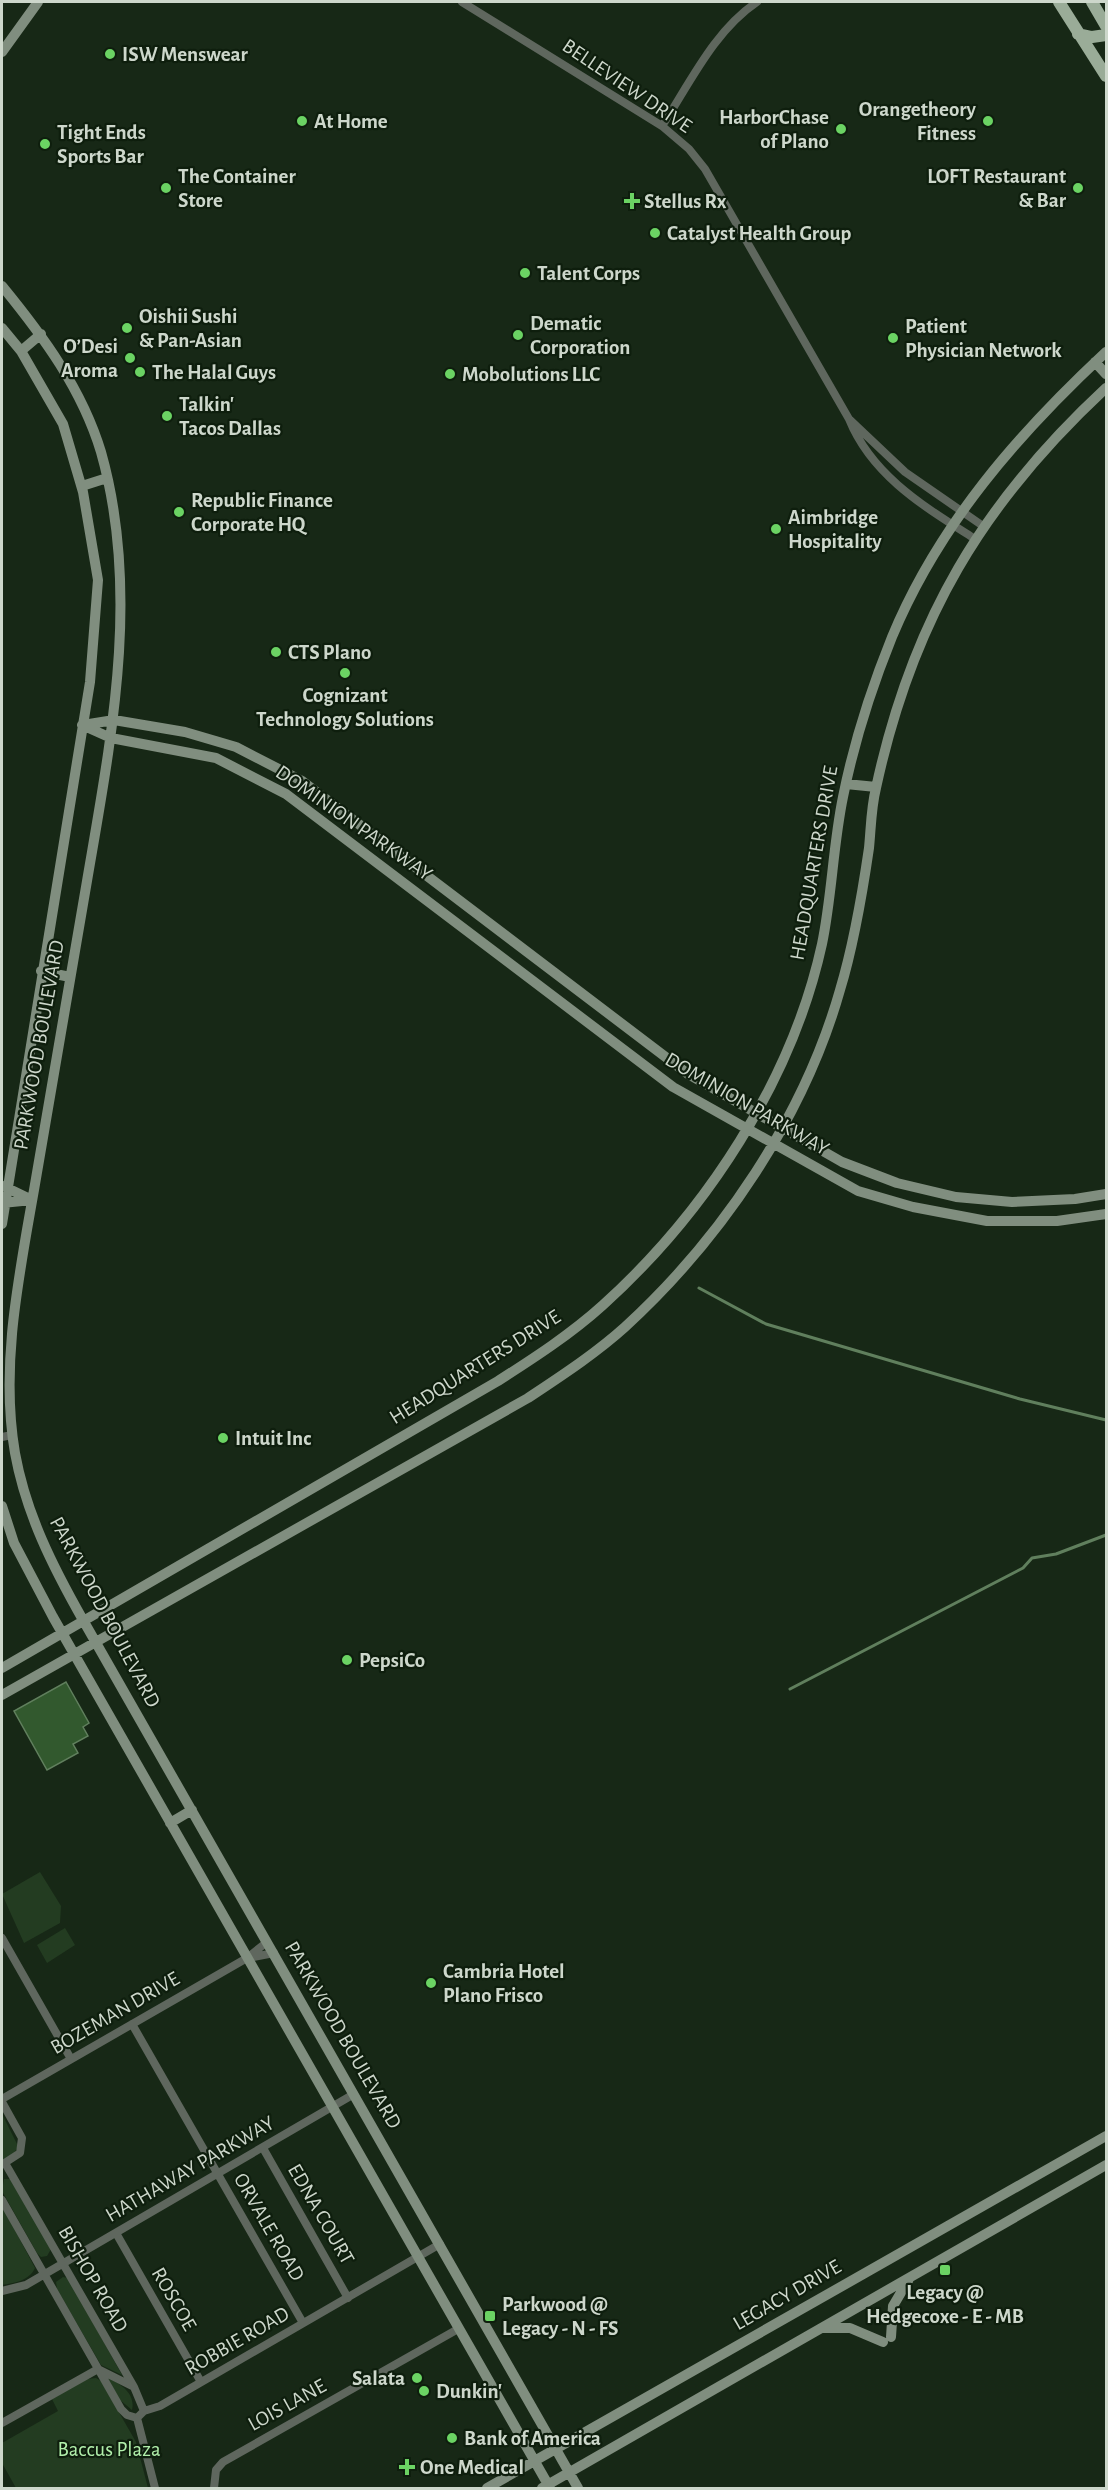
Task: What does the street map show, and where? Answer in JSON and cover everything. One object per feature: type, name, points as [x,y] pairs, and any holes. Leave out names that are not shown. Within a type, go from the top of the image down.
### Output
[{"type":"main road","points":[[2,52],[38,2]]},
{"type":"main road","points":[[1059,2],[1107,76]]},
{"type":"main road","points":[[1092,2],[1107,26]]},
{"type":"main road","points":[[1078,34],[1092,37],[1107,35]]},
{"type":"main road","name":"PARKWOOD BOULEVARD","points":[[2,286],[41,334],[74,386],[100,450],[115,514],[121,603],[114,720],[12,1328],[7,1436],[37,1529],[83,1620],[578,2488]]},
{"type":"main road","name":"PARKWOOD BOULEVARD","points":[[2,328],[21,351],[63,424],[82,486],[98,580],[92,667],[4,1186],[2,1224]]},
{"type":"main road","points":[[21,351],[41,334]]},
{"type":"main road","name":"HEADQUARTERS DRIVE","points":[[2,1668],[498,1381],[542,1353],[603,1306],[637,1272],[708,1186],[756,1111],[789,1044],[816,966],[846,783],[867,705],[893,636],[910,601],[954,525],[1008,450],[1107,352]]},
{"type":"main road","points":[[1095,362],[1107,374]]},
{"type":"main road","points":[[2,1695],[494,1417],[574,1367],[623,1329],[678,1273],[737,1198],[782,1126],[807,1078],[840,990],[860,906],[876,787],[898,709],[929,621],[983,526],[1053,440],[1107,388]]},
{"type":"main road","points":[[82,486],[107,478]]},
{"type":"main road","name":"DOMINION PARKWAY","points":[[82,725],[114,720],[185,732],[234,746],[302,781],[688,1074],[842,1162],[897,1183],[956,1197],[1012,1202],[1075,1199],[1107,1194]]},
{"type":"main road","name":"DOMINION PARKWAY","points":[[82,725],[111,738],[204,755],[286,794],[329,824],[673,1087],[858,1191],[914,1207],[987,1221],[1057,1221],[1107,1214]]},
{"type":"main road","points":[[252,776],[261,758]]},
{"type":"main road","points":[[846,783],[876,787]]},
{"type":"main road","points":[[41,971],[70,977]]},
{"type":"main road","points":[[570,1010],[581,995]]},
{"type":"main road","points":[[4,1186],[32,1200]]},
{"type":"main road","points":[[3,1204],[32,1200]]},
{"type":"main road","points":[[2,1506],[5,1529],[74,1654],[534,2462],[546,2487],[1107,2165]]},
{"type":"main road","points":[[170,1823],[192,1810]]},
{"type":"main road","name":"LEGACY DRIVE","points":[[487,2488],[1107,2136]]},
{"type":"main road","points":[[820,2328],[850,2328],[887,2340],[893,2306],[911,2277]]},
{"type":"street","name":"BELLEVIEW DRIVE","points":[[462,2],[662,126],[689,149],[705,170],[849,419],[858,443],[873,463],[903,489],[975,539]]},
{"type":"street","points":[[662,126],[709,52],[729,26],[757,2]]},
{"type":"street","name":"BELLEVIEW DRIVE","points":[[849,419],[905,472],[983,526]]},
{"type":"street","points":[[2,1938],[71,2059]]},
{"type":"street","name":"BOZEMAN DRIVE","points":[[2,2101],[246,1958],[267,1942]]},
{"type":"street","name":"BOZEMAN DRIVE","points":[[246,1958],[273,1953]]},
{"type":"street","name":"ORVALE ROAD","points":[[132,2024],[303,2323]]},
{"type":"street","name":"HATHAWAY PARKWAY","points":[[2,2291],[27,2284],[44,2275],[354,2094]]},
{"type":"street","points":[[2,2101],[22,2138],[20,2153],[3,2164]]},
{"type":"street","name":"EDNA COURT","points":[[262,2148],[348,2298]]},
{"type":"street","name":"BISHOP ROAD","points":[[3,2164],[64,2263],[134,2387],[144,2411]]},
{"type":"street","name":"BISHOP ROAD","points":[[2,2200],[121,2409],[127,2415],[137,2418]]},
{"type":"street","name":"ROSCOE","points":[[116,2233],[201,2382]]},
{"type":"street","name":"ROBBIE ROAD","points":[[144,2411],[160,2406],[440,2244]]},
{"type":"street","name":"LOIS LANE","points":[[214,2488],[216,2470],[223,2462],[458,2329]]},
{"type":"street","points":[[2,2423],[98,2369],[134,2387]]},
{"type":"street","points":[[144,2411],[137,2418],[155,2488]]},
{"type":"green space","points":[[40,1872],[61,1906],[60,1923],[24,1943],[2,1894]]},
{"type":"green space","points":[[65,1928],[75,1945],[47,1963],[37,1945]]},
{"type":"green space","points":[[2,2114],[18,2146],[14,2154],[2,2161]]},
{"type":"green space","points":[[4,2179],[10,2179],[51,2249],[47,2256],[41,2257],[37,2253],[2,2191]]},
{"type":"green space","points":[[2,2206],[35,2268],[25,2279],[2,2285]]},
{"type":"green space","points":[[63,2277],[68,2278],[122,2375],[101,2365],[57,2289],[56,2282]]},
{"type":"green space","points":[[107,2377],[122,2386],[129,2394],[133,2404],[132,2410],[120,2400]]},
{"type":"green space","name":"Baccus Plaza","points":[[96,2378],[101,2381],[136,2442],[148,2488],[16,2488],[2,2463],[2,2443],[58,2411],[52,2399],[87,2379]]},
{"type":"shaded area","points":[[66,1682],[89,1723],[83,1727],[88,1736],[73,1744],[78,1753],[47,1770],[14,1711]]},
{"type":"waterway","points":[[699,1288],[766,1324],[1020,1399],[1106,1420]]},
{"type":"waterway","points":[[790,1689],[1023,1568],[1032,1558],[1056,1554],[1106,1535]]},
{"type":"place","name":"ISW Menswear","points":[[110,54]]},
{"type":"place","name":"At Home","points":[[302,121]]},
{"type":"place","name":"Orangetheory Fitness","points":[[988,121]]},
{"type":"place","name":"HarborChase of Plano","points":[[841,129]]},
{"type":"place","name":"Tight Ends Sports Bar","points":[[45,144]]},
{"type":"place","name":"The Container Store","points":[[166,188]]},
{"type":"place","name":"LOFT Restaurant & Bar","points":[[1078,188]]},
{"type":"place","name":"Stellus Rx","points":[[632,201]]},
{"type":"place","name":"Catalyst Health Group","points":[[655,233]]},
{"type":"place","name":"Talent Corps","points":[[525,273]]},
{"type":"place","name":"Oishii Sushi & Pan-Asian","points":[[127,328]]},
{"type":"place","name":"Dematic Corporation","points":[[518,335]]},
{"type":"place","name":"Patient Physician Network","points":[[893,338]]},
{"type":"place","name":"O’Desi Aroma","points":[[130,358]]},
{"type":"place","name":"The Halal Guys","points":[[140,372]]},
{"type":"place","name":"Mobolutions LLC","points":[[450,374]]},
{"type":"place","name":"Talkin' Tacos Dallas","points":[[167,416]]},
{"type":"place","name":"Republic Finance Corporate HQ","points":[[179,512]]},
{"type":"place","name":"Aimbridge Hospitality","points":[[776,529]]},
{"type":"place","name":"CTS Plano","points":[[276,652]]},
{"type":"place","name":"Cognizant Technology Solutions","points":[[345,673]]},
{"type":"place","name":"Intuit Inc","points":[[223,1438]]},
{"type":"place","name":"PepsiCo","points":[[347,1660]]},
{"type":"place","name":"Cambria Hotel Plano Frisco","points":[[431,1983]]},
{"type":"place","name":"Legacy @ Hedgecoxe - E - MB","points":[[945,2270]]},
{"type":"place","name":"Parkwood @ Legacy - N - FS","points":[[490,2316]]},
{"type":"place","name":"Salata","points":[[417,2378]]},
{"type":"place","name":"Dunkin'","points":[[424,2391]]},
{"type":"place","name":"Bank of America","points":[[452,2438]]},
{"type":"place","name":"One Medical","points":[[407,2467]]}]
